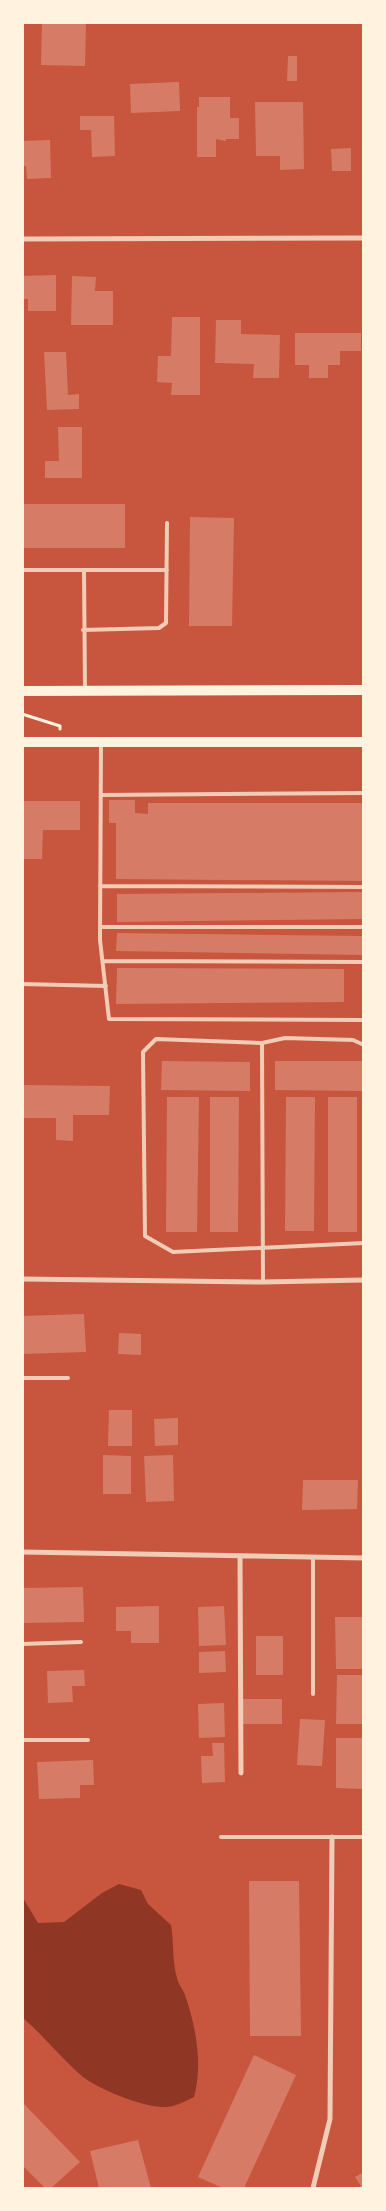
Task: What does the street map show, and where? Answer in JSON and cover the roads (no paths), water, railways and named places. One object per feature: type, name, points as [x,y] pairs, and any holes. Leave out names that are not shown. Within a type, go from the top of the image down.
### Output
[{"type":"main road","points":[[22,691],[364,690]]},
{"type":"main road","points":[[22,742],[364,742]]},
{"type":"street","points":[[22,239],[364,238]]},
{"type":"street","points":[[22,1279],[263,1282],[364,1280]]},
{"type":"street","points":[[22,1552],[240,1558],[364,1558]]},
{"type":"street","points":[[240,1558],[241,1773]]},
{"type":"street","points":[[313,2188],[330,2119],[332,1837]]},
{"type":"lane","points":[[83,630],[159,628],[166,623],[167,523]]},
{"type":"lane","points":[[22,570],[167,570]]},
{"type":"lane","points":[[84,570],[85,691]]},
{"type":"lane","points":[[101,742],[100,927],[109,1019],[364,1020]]},
{"type":"lane","points":[[101,795],[364,793]]},
{"type":"lane","points":[[100,886],[364,887]]},
{"type":"lane","points":[[100,927],[364,927]]},
{"type":"lane","points":[[103,961],[364,962]]},
{"type":"lane","points":[[22,984],[106,986]]},
{"type":"lane","points":[[364,1046],[353,1040],[285,1038],[262,1044],[156,1039],[144,1052],[145,1236],[173,1252],[364,1242]]},
{"type":"lane","points":[[262,1044],[263,1282]]},
{"type":"lane","points":[[22,1378],[68,1378]]},
{"type":"lane","points":[[313,1694],[314,1558]]},
{"type":"lane","points":[[22,1644],[81,1642]]},
{"type":"lane","points":[[22,1740],[88,1740]]},
{"type":"lane","points":[[221,1837],[364,1837]]}]
